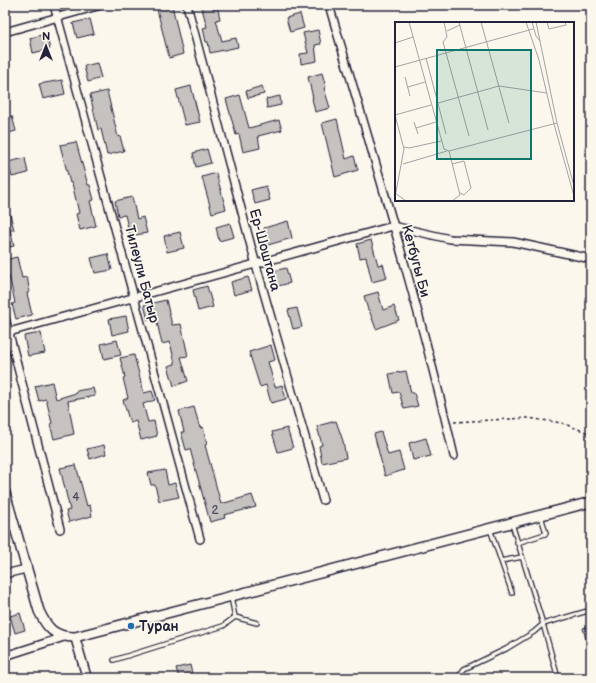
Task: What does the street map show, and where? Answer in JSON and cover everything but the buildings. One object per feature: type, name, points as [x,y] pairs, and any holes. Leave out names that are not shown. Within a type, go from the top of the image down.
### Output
[{"type":"main road","points":[[5,493],[39,611],[45,624],[53,631],[64,637],[74,637],[591,502]]},
{"type":"street","name":"Тилеули Батыр","points":[[54,5],[200,539]]},
{"type":"street","points":[[5,32],[101,5]]},
{"type":"street","name":"Ер-Шоштана","points":[[187,5],[256,265],[323,500]]},
{"type":"street","name":"Кетбугы Би","points":[[329,5],[393,226],[454,456]]},
{"type":"street","points":[[9,332],[393,226],[450,239],[513,242],[591,259]]},
{"type":"street","points":[[5,318],[60,529]]},
{"type":"street","points":[[5,574],[26,569]]},
{"type":"street","points":[[5,656],[64,637]]},
{"type":"street","points":[[74,637],[87,678]]},
{"type":"lane","points":[[517,543],[546,533],[540,515]]},
{"type":"lane","points":[[511,523],[543,624],[558,678]]},
{"type":"lane","points":[[490,528],[512,593]]},
{"type":"lane","points":[[501,561],[522,557]]},
{"type":"lane","points":[[231,596],[235,617]]},
{"type":"lane","points":[[458,678],[464,669],[506,649],[534,632],[543,624],[591,610]]},
{"type":"lane","points":[[235,617],[256,623]]},
{"type":"lane","points":[[114,660],[223,626],[235,617]]},
{"type":"path","points":[[446,422],[528,418],[562,423],[591,434]]},
{"type":"place","name":"Туран","points":[[131,626]]}]
